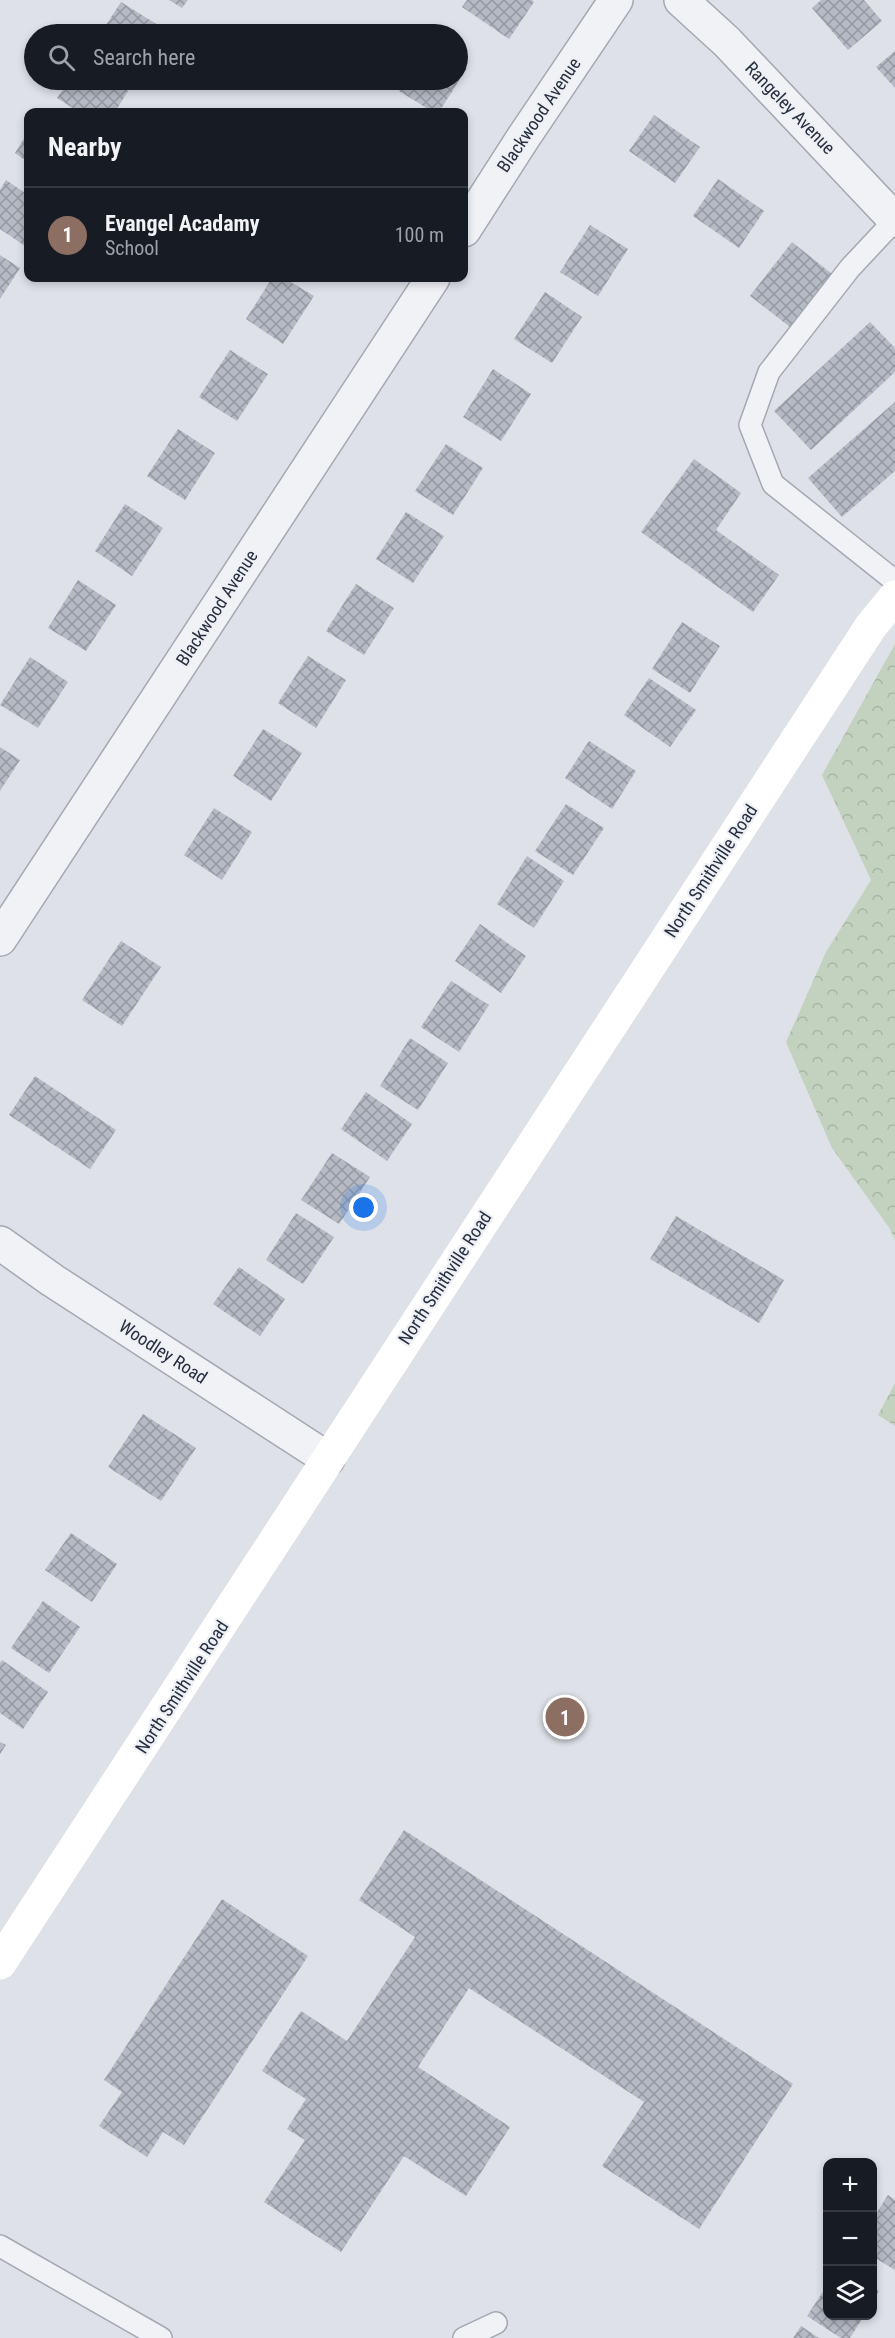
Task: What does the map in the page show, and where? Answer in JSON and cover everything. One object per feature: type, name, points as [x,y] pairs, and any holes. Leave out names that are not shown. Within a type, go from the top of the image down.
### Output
[{"type":"main road","name":"North Smithville Road","points":[[0,1963],[871,626],[895,597]]},
{"type":"street","name":"Blackwood Avenue","points":[[468,224],[616,0]]},
{"type":"street","name":"Rangeley Avenue","points":[[681,0],[727,42],[895,220]]},
{"type":"street","name":"Blackwood Avenue","points":[[0,939],[430,282]]},
{"type":"street","name":"Woodley Road","points":[[0,1243],[327,1459]]},
{"type":"lane","points":[[895,220],[849,268],[769,372],[750,425],[773,484],[895,581]]},
{"type":"lane","points":[[0,2246],[161,2338]]},
{"type":"lane","points":[[464,2338],[496,2323]]},
{"type":"green space","points":[[895,644],[895,1240],[890,1229],[832,1148],[786,1042],[826,952],[871,880],[822,775]]},
{"type":"green space","points":[[895,1383],[895,1426],[878,1415]]},
{"type":"building","points":[[169,0],[188,0],[182,8]]},
{"type":"building","points":[[467,0],[532,0],[534,2],[509,39],[462,7]]},
{"type":"building","points":[[821,0],[864,0],[882,21],[848,50],[812,8]]},
{"type":"building","points":[[121,2],[156,24],[107,24]]},
{"type":"building","points":[[895,51],[895,88],[876,67]]},
{"type":"building","points":[[62,90],[128,91],[117,108],[73,108],[57,98]]},
{"type":"building","points":[[453,90],[442,108],[427,108],[399,91]]},
{"type":"building","points":[[654,115],[700,147],[675,183],[629,151]]},
{"type":"building","points":[[24,138],[24,159],[15,153]]},
{"type":"building","points":[[718,179],[764,211],[739,248],[693,216]]},
{"type":"building","points":[[6,180],[24,192],[24,245],[0,229],[0,190]]},
{"type":"building","points":[[590,225],[628,249],[598,296],[560,272]]},
{"type":"building","points":[[792,242],[832,274],[790,327],[750,296]]},
{"type":"building","points":[[0,255],[20,268],[0,299]]},
{"type":"building","points":[[269,282],[291,282],[314,296],[283,344],[246,319]]},
{"type":"building","points":[[545,292],[582,317],[552,363],[514,339]]},
{"type":"building","points":[[870,322],[895,348],[895,372],[811,450],[774,411]]},
{"type":"building","points":[[230,350],[268,374],[237,421],[199,397]]},
{"type":"building","points":[[493,369],[531,394],[501,441],[463,417]]},
{"type":"building","points":[[895,402],[895,471],[842,517],[808,478]]},
{"type":"building","points":[[178,429],[215,453],[185,500],[147,476]]},
{"type":"building","points":[[446,444],[483,468],[453,515],[415,491]]},
{"type":"building","points":[[694,459],[741,493],[716,530],[779,575],[753,612],[641,532]]},
{"type":"building","points":[[125,504],[163,528],[132,576],[95,551]]},
{"type":"building","points":[[406,512],[444,536],[413,583],[376,559]]},
{"type":"building","points":[[78,580],[116,605],[86,651],[48,628]]},
{"type":"building","points":[[356,584],[394,608],[364,655],[326,631]]},
{"type":"building","points":[[682,622],[720,646],[690,693],[652,669]]},
{"type":"building","points":[[308,656],[346,680],[316,728],[278,703]]},
{"type":"building","points":[[30,657],[68,682],[38,728],[0,705]]},
{"type":"building","points":[[649,678],[696,710],[670,747],[624,715]]},
{"type":"building","points":[[263,729],[302,753],[271,801],[233,776]]},
{"type":"building","points":[[589,741],[636,771],[612,809],[565,778]]},
{"type":"building","points":[[0,747],[20,760],[0,791]]},
{"type":"building","points":[[566,804],[604,828],[573,875],[535,851]]},
{"type":"building","points":[[214,808],[252,832],[222,880],[184,855]]},
{"type":"building","points":[[527,856],[564,881],[534,928],[497,904]]},
{"type":"building","points":[[480,924],[526,956],[501,993],[455,961]]},
{"type":"building","points":[[121,941],[161,967],[122,1026],[82,1000]]},
{"type":"building","points":[[451,981],[489,1005],[459,1052],[421,1027]]},
{"type":"building","points":[[410,1038],[448,1063],[418,1110],[380,1086]]},
{"type":"building","points":[[35,1076],[116,1130],[90,1169],[9,1115]]},
{"type":"building","points":[[366,1092],[412,1124],[387,1161],[341,1129]]},
{"type":"building","points":[[332,1153],[370,1177],[339,1224],[301,1200]]},
{"type":"building","points":[[296,1213],[334,1237],[303,1284],[266,1260]]},
{"type":"building","points":[[676,1216],[784,1280],[759,1323],[650,1259]]},
{"type":"building","points":[[239,1267],[285,1299],[260,1336],[213,1304]]},
{"type":"building","points":[[143,1414],[196,1448],[161,1501],[108,1467]]},
{"type":"building","points":[[71,1533],[117,1564],[92,1602],[45,1570]]},
{"type":"building","points":[[43,1601],[80,1627],[49,1673],[11,1648]]},
{"type":"building","points":[[2,1660],[48,1692],[23,1729],[0,1713],[0,1663]]},
{"type":"building","points":[[0,1742],[6,1745],[0,1754]]},
{"type":"building","points":[[404,1830],[793,2084],[699,2229],[602,2166],[644,2102],[469,1988],[418,2067],[510,2127],[466,2196],[404,2156],[341,2252],[264,2202],[305,2140],[287,2129],[306,2099],[262,2071],[301,2011],[347,2041],[415,1937],[359,1900]]},
{"type":"building","points":[[222,1899],[308,1956],[184,2145],[163,2132],[147,2157],[99,2126],[122,2092],[104,2080]]},
{"type":"building","points":[[888,2195],[895,2200],[895,2270],[877,2259],[877,2212]]},
{"type":"building","points":[[823,2292],[823,2320],[861,2320],[850,2338],[841,2338],[807,2316]]},
{"type":"building","points":[[801,2326],[819,2338],[793,2338]]},
{"type":"place","name":"Evangel Acadamy","points":[[565,1717]]}]
